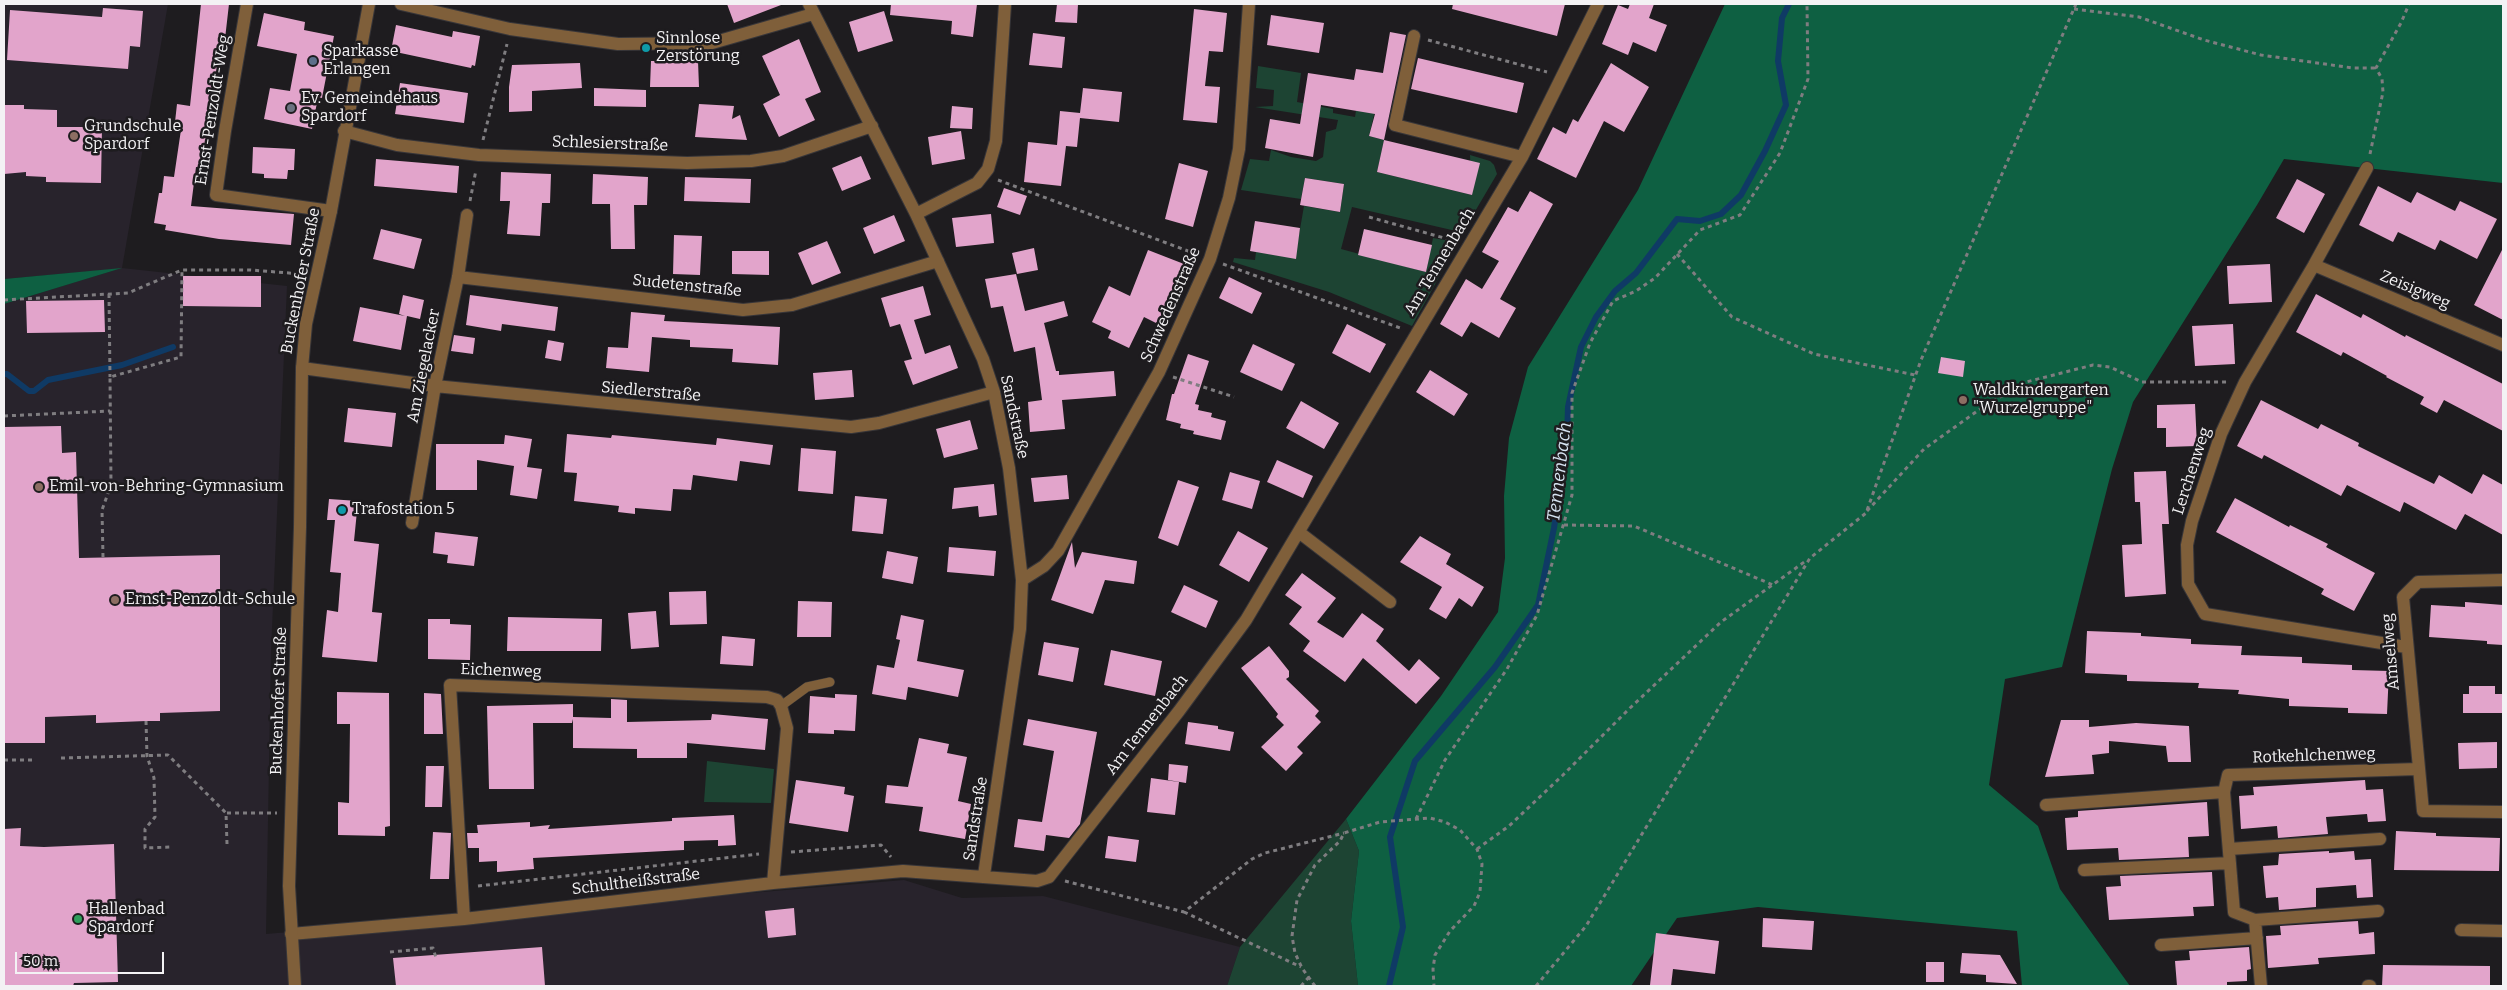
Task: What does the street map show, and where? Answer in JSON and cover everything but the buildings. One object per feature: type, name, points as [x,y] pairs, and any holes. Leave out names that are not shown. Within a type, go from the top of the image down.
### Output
[{"type":"street","name":"Ernst-Penzoldt-Weg","points":[[247,4],[225,130],[216,195],[331,211]]},
{"type":"street","name":"Buckenhofer Straße","points":[[295,986],[289,886],[300,527],[302,368],[316,275],[331,211],[344,131],[369,4]]},
{"type":"street","points":[[401,4],[510,29],[618,44],[712,43],[811,9]]},
{"type":"street","points":[[916,214],[977,183],[988,169],[996,141],[1006,4]]},
{"type":"street","name":"Schwedenstraße","points":[[1022,580],[1044,566],[1058,551],[1159,372],[1210,259],[1229,198],[1239,149],[1244,111],[1249,4]]},
{"type":"street","name":"Am Tennenbach","points":[[1049,877],[1234,636],[1300,533],[1415,334],[1522,157],[1598,4]]},
{"type":"street","name":"Sandstraße","points":[[811,9],[916,214],[983,359],[994,392],[1009,468],[1022,580],[1020,629],[984,876]]},
{"type":"street","points":[[1414,36],[1395,125],[1522,157]]},
{"type":"street","name":"Schlesierstraße","points":[[344,131],[397,145],[479,155],[687,163],[751,161],[783,156],[872,126]]},
{"type":"street","name":"Lerchenweg","points":[[2367,168],[2314,265],[2246,382],[2221,434],[2192,521],[2187,545],[2188,584],[2205,614],[2406,647]]},
{"type":"street","name":"Am Ziegelacker","points":[[412,523],[435,386],[458,277],[467,215]]},
{"type":"street","name":"Sudetenstraße","points":[[458,277],[742,310],[792,305],[938,261]]},
{"type":"street","name":"Zeisigweg","points":[[2314,265],[2503,345]]},
{"type":"street","name":"Siedlerstraße","points":[[302,368],[435,386],[851,427],[879,423],[994,392]]},
{"type":"street","points":[[1300,533],[1390,602]]},
{"type":"street","name":"Amselweg","points":[[2503,580],[2418,582],[2403,597],[2406,647],[2423,811],[2503,812]]},
{"type":"street","name":"Eichenweg","points":[[464,918],[450,685],[767,697],[777,700],[781,706]]},
{"type":"street","points":[[773,883],[787,728],[781,706]]},
{"type":"street","name":"Rotkehlchenweg","points":[[2224,792],[2228,775],[2418,769]]},
{"type":"street","points":[[2046,806],[2224,792],[2234,912],[2255,920],[2378,911]]},
{"type":"street","points":[[2228,849],[2380,838]]},
{"type":"street","points":[[2084,870],[2230,863]]},
{"type":"street","name":"Schultheißstraße","points":[[291,934],[464,918],[773,883],[903,871],[984,876]]},
{"type":"street","points":[[984,876],[1037,881],[1049,877]]},
{"type":"street","points":[[2255,920],[2261,986]]},
{"type":"street","points":[[2461,930],[2503,931]]},
{"type":"street","points":[[2161,945],[2257,938]]},
{"type":"lane","points":[[781,706],[807,687],[830,682]]},
{"type":"path","points":[[1416,819],[1445,760],[1507,669],[1538,615],[1572,495],[1572,393],[1590,343],[1613,301],[1636,292],[1655,278],[1700,230],[1740,215],[1780,153],[1808,80],[1807,4]]},
{"type":"path","points":[[1866,513],[1916,375],[2004,166],[2076,4]]},
{"type":"path","points":[[2376,68],[2401,23],[2409,4]]},
{"type":"path","points":[[2074,9],[2139,17],[2204,40],[2261,55],[2354,68],[2376,68]]},
{"type":"path","points":[[467,215],[479,155],[510,29]]},
{"type":"path","points":[[1414,36],[1562,76]]},
{"type":"path","points":[[2367,168],[2383,92],[2382,79],[2376,68]]},
{"type":"path","points":[[1369,217],[1469,245]]},
{"type":"path","points":[[1677,254],[1732,317],[1814,354],[1916,375]]},
{"type":"path","points":[[4,300],[128,294],[182,270],[251,270],[316,275]]},
{"type":"path","points":[[110,377],[181,357],[182,270]]},
{"type":"path","points":[[102,558],[102,510],[111,485],[109,294]]},
{"type":"path","points":[[1477,849],[1509,826],[1721,622],[1810,558],[1866,513],[1924,449],[1983,407],[2026,382],[2093,365],[2110,367],[2142,382],[2246,382]]},
{"type":"path","points":[[1159,372],[1234,398]]},
{"type":"path","points":[[4,416],[110,411]]},
{"type":"path","points":[[1564,525],[1634,526],[1773,585]]},
{"type":"path","points":[[1536,986],[1586,926],[1810,558]]},
{"type":"path","points":[[146,721],[147,756],[154,778],[155,817],[145,829],[145,848],[171,847]]},
{"type":"path","points":[[61,758],[168,756],[226,813],[227,844]]},
{"type":"path","points":[[4,760],[34,760]]},
{"type":"path","points":[[226,813],[258,813]]},
{"type":"path","points":[[1184,912],[1252,859],[1265,853],[1380,822],[1430,818],[1445,822],[1460,830],[1477,849],[1482,864],[1480,892],[1474,906],[1450,932],[1435,955],[1433,969],[1434,986]]},
{"type":"path","points":[[1315,986],[1302,968],[1295,953],[1292,936],[1297,900],[1315,865],[1340,841],[1344,833]]},
{"type":"path","points":[[462,888],[775,853],[881,845],[903,871]]},
{"type":"path","points":[[1049,877],[1184,912],[1302,968]]},
{"type":"path","points":[[436,942],[433,948],[436,958]]},
{"type":"path","points":[[390,952],[433,948]]},
{"type":"path","points":[[1301,986],[1309,978]]},
{"type":"shaded area","points":[[4,4],[168,4],[122,268],[287,286],[271,651],[266,934],[904,880],[962,898],[1043,896],[1240,947],[1227,986],[4,986],[4,304],[118,269],[4,279]]},
{"type":"green space","points":[[1725,4],[2503,4],[2503,183],[2284,159],[2133,402],[2112,469],[2062,667],[2005,679],[1989,785],[2038,826],[2060,889],[2130,986],[2022,986],[2017,931],[1758,907],[1677,918],[1631,986],[1358,986],[1351,921],[1359,851],[1346,819],[1441,696],[1498,612],[1505,558],[1504,496],[1509,438],[1528,367],[1638,190]]},
{"type":"green space","points":[[1258,66],[1301,73],[1297,102],[1333,109],[1333,113],[1355,117],[1359,91],[1380,89],[1369,136],[1384,140],[1377,172],[1472,195],[1470,155],[1490,161],[1494,165],[1497,174],[1467,225],[1458,223],[1456,231],[1352,207],[1341,249],[1426,272],[1433,238],[1450,241],[1453,245],[1454,250],[1412,326],[1329,292],[1233,262],[1234,258],[1255,260],[1256,252],[1295,258],[1304,206],[1340,212],[1344,184],[1305,178],[1301,199],[1241,190],[1250,159],[1269,161],[1271,150],[1291,157],[1316,161],[1323,157],[1326,132],[1336,129],[1338,120],[1255,107],[1273,106],[1274,90],[1256,88]]},
{"type":"green space","points":[[122,268],[4,304],[4,279]]},
{"type":"green space","points":[[707,761],[774,769],[771,803],[704,802]]},
{"type":"green space","points":[[1346,819],[1359,851],[1351,921],[1358,986],[1227,986],[1240,947]]},
{"type":"waterway","name":"Tennenbach","points":[[1389,986],[1403,927],[1390,837],[1415,761],[1495,667],[1538,605],[1554,528],[1567,439],[1568,407],[1581,347],[1596,317],[1615,291],[1636,273],[1677,219],[1700,221],[1721,214],[1741,195],[1765,151],[1786,105],[1778,61],[1782,18],[1789,4]]},
{"type":"waterway","points":[[4,374],[7,374],[29,391],[34,391],[48,380],[122,365],[173,347]]},
{"type":"place","name":"Sinnlose Zerstörung","points":[[646,48]]},
{"type":"place","name":"Sparkasse Erlangen","points":[[313,61]]},
{"type":"place","name":"Ev. Gemeindehaus Spardorf","points":[[291,108]]},
{"type":"place","name":"Grundschule Spardorf","points":[[74,136]]},
{"type":"place","name":"Waldkindergarten \"Wurzelgruppe\"","points":[[1963,400]]},
{"type":"place","name":"Emil-von-Behring-Gymnasium","points":[[39,487]]},
{"type":"place","name":"Trafostation 5","points":[[342,510]]},
{"type":"place","name":"Ernst-Penzoldt-Schule","points":[[115,600]]},
{"type":"place","name":"Hallenbad Spardorf","points":[[78,919]]}]
